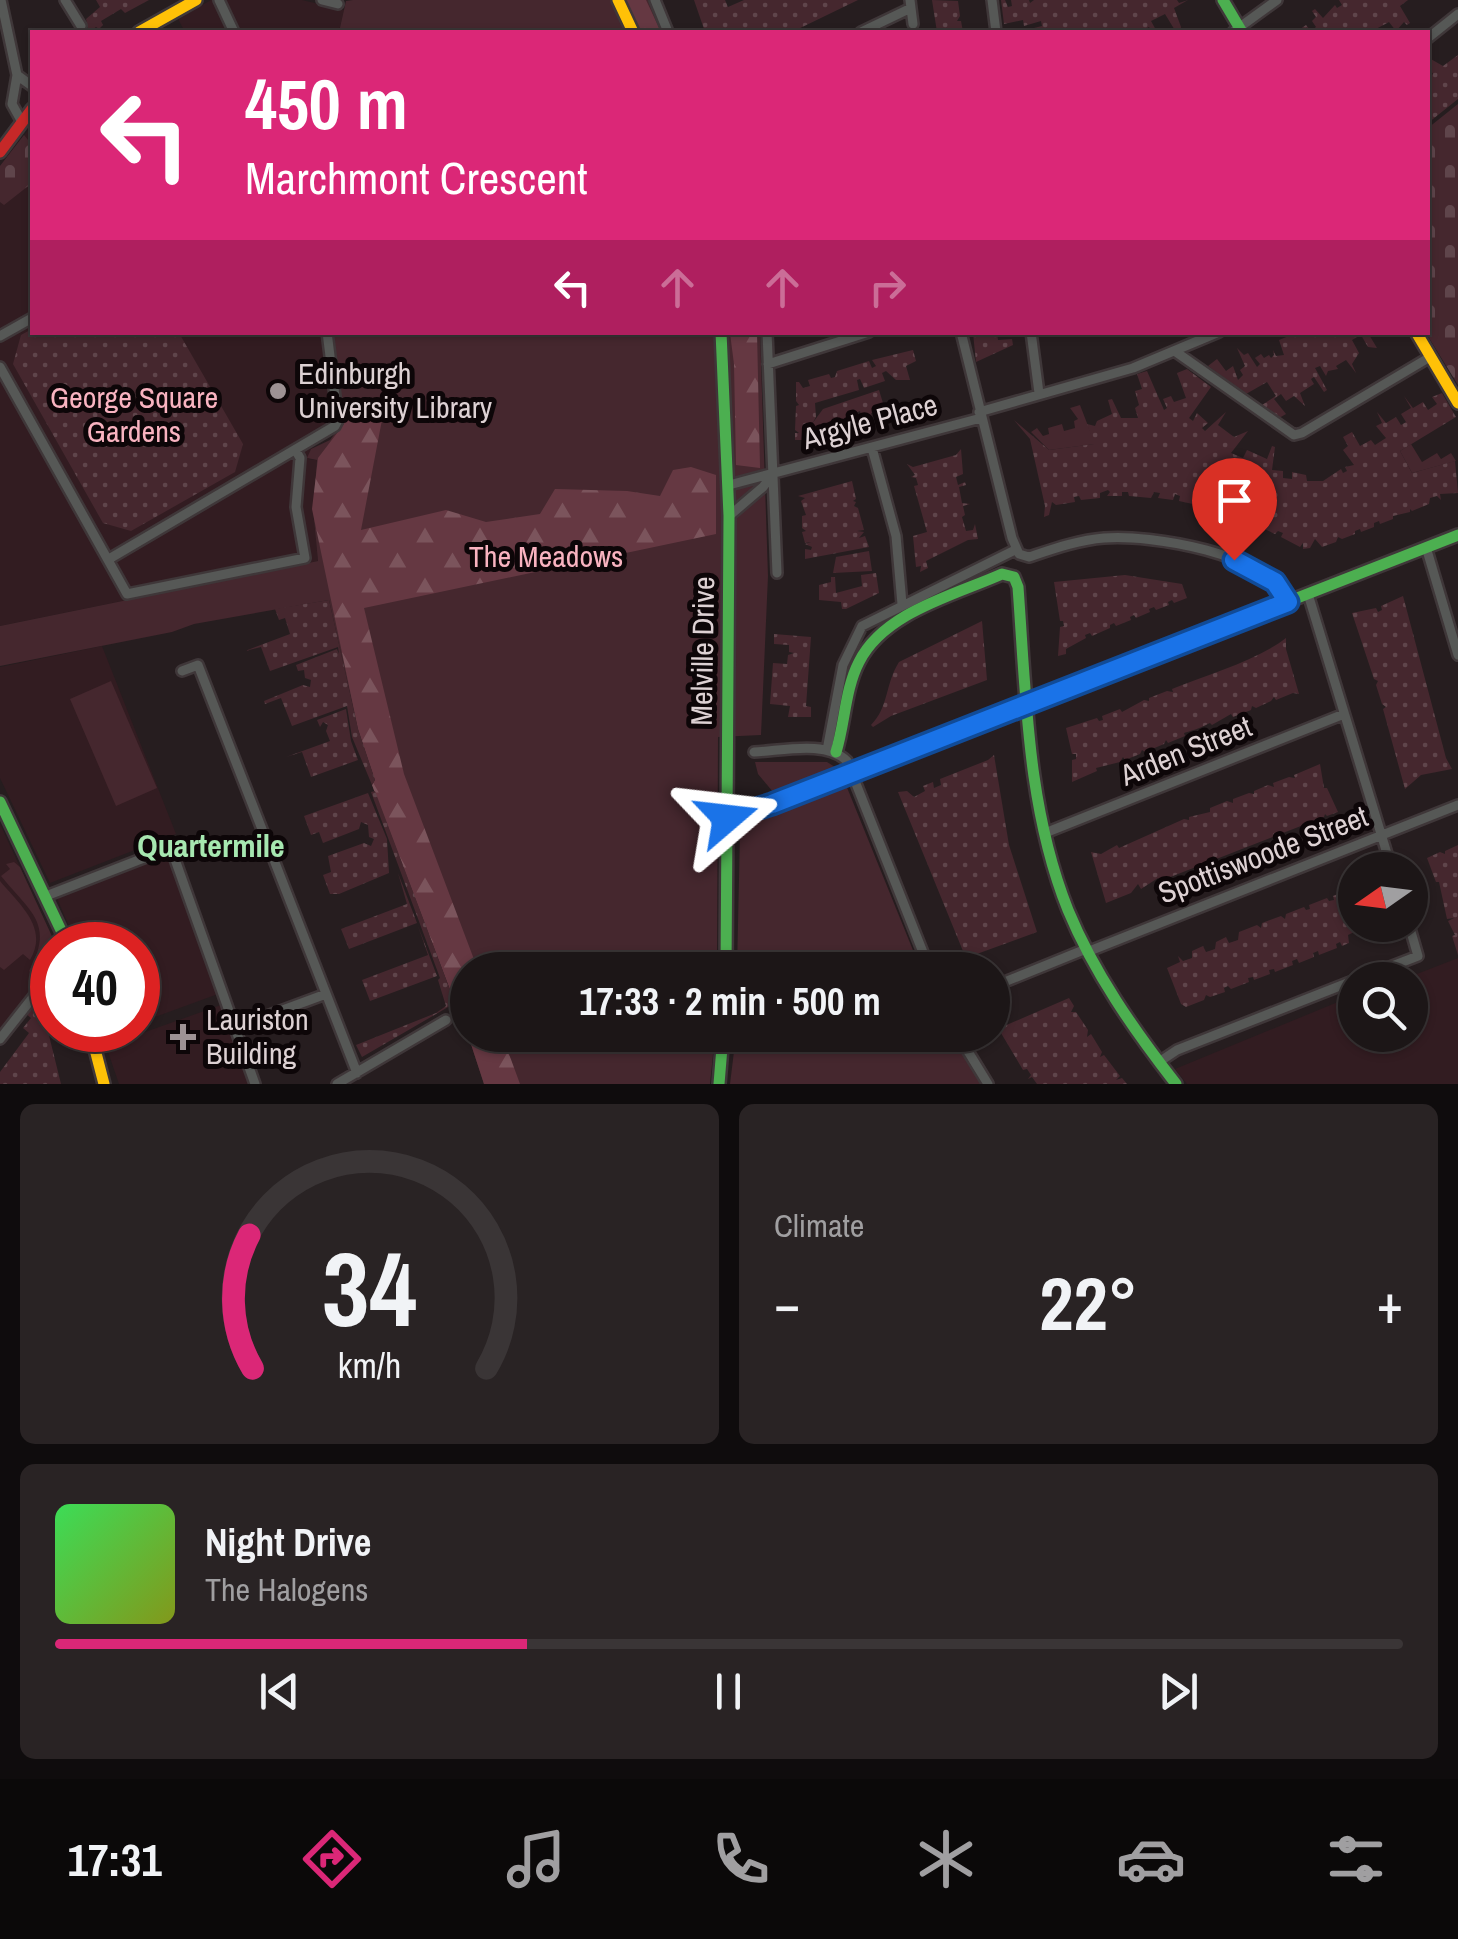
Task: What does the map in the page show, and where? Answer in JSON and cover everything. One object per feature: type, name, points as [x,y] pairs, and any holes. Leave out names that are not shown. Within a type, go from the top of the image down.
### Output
[{"type":"street","points":[[1,0],[18,75],[12,104],[22,122]]},
{"type":"street","points":[[65,0],[82,26]]},
{"type":"street","points":[[143,30],[196,0]]},
{"type":"street","points":[[219,0],[233,30]]},
{"type":"street","points":[[322,0],[338,4]]},
{"type":"street","points":[[618,0],[632,30]]},
{"type":"street","points":[[654,0],[667,30]]},
{"type":"street","points":[[992,0],[996,30]]},
{"type":"street","points":[[1224,0],[1238,30]]},
{"type":"street","points":[[1239,30],[1277,0]]},
{"type":"street","points":[[864,30],[910,4],[914,24]]},
{"type":"street","points":[[1430,36],[1458,14]]},
{"type":"street","points":[[18,75],[30,84]]},
{"type":"street","points":[[0,152],[30,112]]},
{"type":"street","points":[[0,336],[30,319]]},
{"type":"street","points":[[109,559],[333,428],[338,420],[327,335]]},
{"type":"street","name":"Melville Drive","points":[[721,335],[729,485],[726,952]]},
{"type":"street","points":[[767,335],[777,573]]},
{"type":"street","points":[[768,364],[860,335]]},
{"type":"street","points":[[962,335],[1016,550],[1025,557],[1098,538],[1167,542],[1212,553],[1255,570],[1281,588],[1288,602]]},
{"type":"street","points":[[1031,335],[1039,393]]},
{"type":"street","name":"Argyle Place","points":[[729,485],[872,448],[1039,393],[1109,375],[1213,335]]},
{"type":"street","points":[[1418,335],[1458,404]]},
{"type":"street","points":[[1176,352],[1294,435],[1430,357]]},
{"type":"street","points":[[0,367],[126,594],[305,558],[296,507],[300,458],[296,451]]},
{"type":"street","points":[[872,448],[896,536],[902,604]]},
{"type":"street","name":"Argyle Place","points":[[729,516],[772,475]]},
{"type":"street","points":[[727,818],[1458,535]]},
{"type":"street","points":[[1426,547],[1458,656]]},
{"type":"street","points":[[832,751],[838,686],[855,636],[866,622],[1016,550]]},
{"type":"street","points":[[832,751],[856,670],[873,640],[896,624],[1002,574],[1012,575],[1018,588],[1033,774],[1062,891],[1086,950],[1176,1084]]},
{"type":"street","points":[[1308,594],[1387,852]]},
{"type":"street","points":[[182,671],[198,665],[356,1072]]},
{"type":"street","name":"Arden Street","points":[[1045,833],[1344,714]]},
{"type":"street","points":[[754,752],[832,751],[847,761],[923,952]]},
{"type":"street","points":[[0,802],[58,922]]},
{"type":"street","name":"Spottiswoode Street","points":[[1010,979],[1458,805]]},
{"type":"street","points":[[46,896],[170,849],[255,1084]]},
{"type":"street","points":[[1402,962],[1418,956],[1414,942]]},
{"type":"street","points":[[1159,1062],[1177,1050],[1338,987]]},
{"type":"street","points":[[234,1028],[326,994]]},
{"type":"street","points":[[0,1039],[30,1001]]},
{"type":"street","points":[[337,1084],[446,1020]]},
{"type":"street","points":[[96,1052],[104,1084]]},
{"type":"street","points":[[718,1084],[722,1052]]},
{"type":"street","points":[[968,1052],[988,1084]]},
{"type":"shaded area","points":[[211,0],[302,0],[344,10],[339,30],[184,30],[178,19]]},
{"type":"shaded area","points":[[30,128],[30,335],[325,335],[337,425],[311,449],[308,459],[317,460],[313,509],[318,561],[0,626],[0,166]]},
{"type":"shaded area","points":[[102,646],[176,834],[50,883],[0,778],[0,667]]},
{"type":"shaded area","points":[[0,824],[45,922],[30,922],[30,996],[0,1032]]},
{"type":"shaded area","points":[[167,855],[218,994],[160,1015],[160,922],[67,922],[56,896]]},
{"type":"shaded area","points":[[1458,958],[1458,1084],[1187,1084],[1175,1069],[1338,1002],[1338,1052],[1428,1052],[1428,970]]},
{"type":"shaded area","name":"Lauriston Building","points":[[221,1005],[251,1084],[119,1084],[108,1052],[160,1052],[160,1027]]},
{"type":"green space","points":[[96,0],[149,0],[125,13],[121,9],[101,21],[99,29],[89,30],[86,19],[100,7]]},
{"type":"green space","points":[[624,0],[646,0],[660,30],[639,30]]},
{"type":"green space","points":[[650,0],[663,30],[339,30],[346,1]]},
{"type":"green space","points":[[694,0],[725,0],[728,7],[744,0],[858,0],[796,30],[704,30]]},
{"type":"green space","points":[[932,0],[958,1],[957,21],[961,21],[963,30],[937,30]]},
{"type":"green space","points":[[1001,0],[1008,7],[1012,6],[1011,0],[1188,0],[1174,8],[1180,30],[1175,30],[1165,14],[1151,21],[1156,30],[1034,30],[1042,26],[1041,21],[1024,26],[1023,20],[1004,24]]},
{"type":"green space","points":[[1339,0],[1408,0],[1400,6],[1410,23],[1404,22],[1395,30],[1389,22],[1374,30],[1312,30],[1316,17],[1312,11],[1315,9],[1323,18],[1335,5],[1342,5]]},
{"type":"green space","points":[[1458,55],[1458,99],[1430,121],[1433,74],[1430,59],[1443,66]]},
{"type":"green space","points":[[1458,104],[1458,385],[1427,335],[1430,126]]},
{"type":"green space","points":[[24,135],[30,142],[30,185],[4,205],[0,202],[0,166]]},
{"type":"green space","name":"George Square Gardens","points":[[30,330],[30,335],[180,335],[243,444],[235,472],[131,531],[103,523],[13,364],[21,335]]},
{"type":"green space","name":"The Meadows","points":[[331,335],[760,335],[768,576],[761,735],[718,737],[717,952],[450,952],[450,989],[372,785],[375,780],[358,729],[329,600],[194,624],[172,632],[0,666],[0,626],[318,561],[313,509],[317,460],[307,458],[311,449],[330,440],[341,425]]},
{"type":"green space","points":[[730,335],[757,335],[760,468],[736,465]]},
{"type":"green space","points":[[973,335],[1012,339],[1013,345],[976,362]]},
{"type":"green space","points":[[1291,335],[1361,335],[1352,340],[1359,353],[1352,364],[1356,373],[1346,360],[1326,376],[1320,366],[1315,368],[1327,390],[1324,392],[1314,377],[1314,384],[1300,393],[1305,406],[1294,396],[1286,401],[1281,394],[1274,399],[1286,414],[1279,418],[1262,405],[1276,396],[1267,382],[1246,394],[1208,366],[1217,359],[1226,371],[1233,366],[1238,380],[1245,366],[1237,348],[1244,355],[1248,353],[1257,367],[1260,364],[1255,358],[1261,354],[1271,358],[1273,350],[1276,356],[1284,355],[1279,340]]},
{"type":"green space","points":[[1361,335],[1369,335],[1377,348],[1368,347]]},
{"type":"green space","points":[[913,350],[916,361],[906,366],[910,380],[896,380],[886,371],[882,373],[885,381],[864,388],[857,380],[859,390],[815,403],[812,424],[823,409],[879,390],[886,413],[871,413],[872,417],[863,420],[860,411],[851,415],[853,423],[840,427],[838,422],[834,423],[835,428],[795,440],[795,433],[799,433],[795,430],[799,405],[796,382],[803,388],[810,386],[808,380],[829,374],[835,377],[837,371],[869,361],[872,368],[876,366],[872,360]]},
{"type":"green space","points":[[1187,369],[1211,387],[1189,418],[1193,421],[1197,413],[1208,423],[1202,428],[1205,431],[1226,412],[1218,425],[1234,437],[1248,431],[1231,453],[1243,458],[1247,450],[1267,459],[1272,446],[1275,447],[1272,470],[1283,471],[1283,478],[1292,479],[1292,472],[1306,475],[1307,481],[1323,481],[1354,465],[1343,450],[1348,446],[1343,437],[1352,432],[1360,446],[1371,440],[1375,445],[1386,438],[1376,426],[1382,423],[1377,412],[1386,423],[1396,417],[1401,425],[1406,422],[1401,414],[1411,408],[1404,396],[1413,408],[1423,402],[1428,410],[1437,404],[1432,397],[1442,393],[1456,417],[1400,451],[1412,473],[1455,461],[1458,493],[1440,494],[1441,500],[1437,496],[1430,498],[1429,504],[1342,539],[1338,537],[1336,542],[1322,547],[1315,539],[1310,548],[1303,549],[1303,543],[1300,547],[1281,537],[1283,533],[1275,534],[1256,525],[1258,521],[1253,518],[1250,523],[1230,515],[1229,510],[1224,513],[1208,508],[1210,503],[1204,501],[1202,506],[1179,501],[1180,496],[1175,494],[1173,500],[1158,498],[1160,493],[1154,492],[1151,498],[1129,496],[1128,492],[1107,496],[1108,490],[1100,493],[1100,498],[1081,500],[1079,496],[1074,497],[1075,502],[1052,502],[1049,515],[1044,517],[1030,439],[1014,420],[1049,450],[1094,444],[1087,424],[1095,426],[1112,414],[1108,400],[1112,399],[1121,418],[1138,418],[1135,391],[1142,389],[1137,374],[1147,371],[1164,410],[1167,408],[1163,399],[1171,396],[1174,402],[1186,398],[1177,373]]},
{"type":"green space","points":[[385,404],[361,530],[446,510],[486,522],[540,514],[555,489],[660,496],[673,470],[691,467],[716,475],[716,534],[364,608],[404,774],[471,952],[450,952],[450,989],[372,785],[375,780],[358,729],[312,509],[318,458],[344,424],[342,412]]},
{"type":"green space","points":[[1080,405],[1095,444],[1049,450],[1031,432],[1037,428],[1043,436],[1049,434],[1048,428],[1062,424],[1064,431],[1075,428],[1074,421],[1078,419],[1070,408]]},
{"type":"green space","points":[[1411,444],[1422,462],[1437,453],[1441,459],[1451,453],[1456,461],[1412,473],[1400,451]]},
{"type":"green space","points":[[961,449],[963,474],[956,477],[958,485],[966,485],[959,487],[962,503],[970,504],[963,506],[962,517],[966,531],[973,530],[975,524],[978,539],[926,561],[928,568],[920,572],[913,536],[927,532],[914,486],[918,485],[916,478],[911,477],[915,475],[907,464],[913,467],[956,455]]},
{"type":"green space","points":[[852,481],[854,506],[864,530],[857,531],[864,532],[859,538],[865,536],[869,547],[805,559],[805,549],[812,547],[805,544],[811,542],[805,543],[802,532],[806,531],[802,528],[802,516],[806,515],[801,501],[805,498],[798,496]]},
{"type":"green space","points":[[869,551],[872,571],[833,573],[836,557]]},
{"type":"green space","points":[[876,573],[879,593],[846,609],[842,609],[841,602],[819,600],[819,585],[831,582],[831,577],[835,577],[836,593],[862,586],[861,575]]},
{"type":"green space","points":[[1125,575],[1182,584],[1187,598],[1174,603],[1172,600],[1156,610],[1154,607],[1116,626],[1114,623],[1092,636],[1085,635],[1086,638],[1066,649],[1066,654],[1058,656],[1060,627],[1064,626],[1054,582]]},
{"type":"green space","points":[[1403,596],[1452,769],[1421,775],[1405,789],[1383,709],[1386,707],[1352,613],[1376,608],[1378,612],[1381,606]]},
{"type":"green space","points":[[329,600],[358,729],[375,780],[372,785],[352,737],[347,706],[292,726],[281,698],[265,704],[264,701],[303,685],[310,687],[311,680],[296,665],[337,649],[339,654],[338,647],[270,671],[261,647],[245,651],[290,634],[285,618],[279,620],[275,609]]},
{"type":"green space","points":[[982,621],[987,680],[871,725],[881,711],[899,662]]},
{"type":"green space","points":[[774,634],[811,637],[806,706],[811,707],[811,717],[788,717],[790,706],[770,704],[773,663],[787,664],[788,655],[794,653],[789,652],[789,645],[774,644]]},
{"type":"green space","points":[[1286,638],[1299,694],[1276,700],[1274,697],[1251,710],[1233,717],[1231,714],[1168,743],[1166,740],[1125,760],[1123,757],[1120,762],[1096,768],[1097,771],[1072,782],[1072,760],[1076,754],[1072,754],[1066,728],[1097,718],[1103,720],[1102,716],[1173,692],[1172,689],[1247,660]]},
{"type":"green space","points":[[111,681],[157,788],[116,806],[70,699]]},
{"type":"green space","points":[[346,709],[358,760],[311,777],[302,752],[286,757],[330,741],[328,725],[323,722],[320,727],[317,720]]},
{"type":"green space","points":[[994,755],[1009,845],[1037,932],[982,952],[963,952],[898,792],[907,791],[914,797],[925,791],[923,786],[933,782],[934,788],[941,785],[940,779]]},
{"type":"green space","points":[[755,762],[827,762],[835,767],[773,792],[758,774]]},
{"type":"green space","points":[[1320,764],[1324,788],[1338,812],[1160,881],[1158,878],[1141,889],[1138,884],[1131,893],[1106,903],[1091,852],[1101,854],[1117,845],[1119,848],[1189,817],[1210,812],[1210,808],[1227,801],[1233,803],[1233,799],[1254,794],[1268,785],[1274,787],[1273,783],[1295,778],[1294,775]]},
{"type":"green space","points":[[846,785],[914,952],[737,952],[740,833],[753,821]]},
{"type":"green space","points":[[375,791],[450,990],[450,1006],[362,1057],[356,1045],[446,1006],[440,978],[371,792]]},
{"type":"green space","points":[[368,793],[387,839],[389,873],[339,894],[330,894],[323,875],[331,872],[328,856],[364,843],[371,846],[374,839],[369,837],[368,825],[361,822],[359,829],[323,843],[319,832],[311,835],[304,816]]},
{"type":"green space","points":[[1458,845],[1458,955],[1448,921],[1454,918],[1447,919],[1439,882],[1428,861]]},
{"type":"green space","points":[[14,862],[20,867],[45,922],[37,922],[1,876],[10,869],[6,864]]},
{"type":"green space","points":[[398,873],[417,923],[349,949],[341,929],[407,904]]},
{"type":"green space","points":[[0,881],[32,922],[30,960],[23,954],[4,970],[0,967]]},
{"type":"green space","points":[[1338,894],[1337,948],[1319,955],[1318,951],[1299,963],[1297,959],[1292,961],[1293,965],[1275,972],[1269,970],[1270,974],[1254,980],[1248,978],[1249,982],[1231,989],[1228,986],[1225,992],[1206,995],[1204,1000],[1186,1007],[1181,1004],[1167,968],[1180,962],[1178,956],[1183,961],[1192,958],[1192,951],[1203,946],[1206,952],[1215,949],[1216,942],[1226,937],[1229,943],[1238,940],[1239,932],[1257,925],[1261,928],[1262,923],[1281,916],[1285,919],[1286,914],[1304,907],[1310,909],[1309,905],[1327,898],[1334,900],[1333,896]]},
{"type":"green space","points":[[418,926],[437,976],[370,1001],[362,980],[428,955]]},
{"type":"green space","points":[[1069,998],[1074,1006],[1071,1012],[1076,1012],[1088,1030],[1087,1037],[1091,1034],[1102,1052],[1100,1057],[1104,1055],[1120,1076],[1116,1080],[1122,1078],[1127,1084],[1037,1084],[1032,1077],[1028,1079],[1031,1075],[1023,1070],[1010,1048],[1010,1024]]},
{"type":"green space","points":[[30,1019],[30,1052],[53,1052],[61,1084],[0,1084],[0,1072],[29,1033],[23,1028]]},
{"type":"green space","points":[[474,1052],[713,1052],[710,1084],[484,1084]]},
{"type":"green space","points":[[474,1052],[508,1052],[520,1084],[484,1084]]},
{"type":"green space","points":[[734,1052],[961,1052],[981,1084],[730,1084]]},
{"type":"traffic: fast","points":[[1223,0],[1241,30]]},
{"type":"traffic: fast","points":[[721,335],[729,516],[726,952]]},
{"type":"traffic: fast","points":[[727,818],[1458,535]]},
{"type":"traffic: fast","points":[[836,752],[859,662],[885,630],[922,607],[1002,574],[1014,577],[1036,791],[1054,871],[1078,933],[1103,979],[1176,1084]]},
{"type":"traffic: fast","points":[[0,802],[57,922]]},
{"type":"traffic: fast","points":[[719,1084],[722,1052]]},
{"type":"traffic: slow","points":[[143,30],[196,0]]},
{"type":"traffic: slow","points":[[618,0],[632,30]]},
{"type":"traffic: slow","points":[[1418,335],[1458,403]]},
{"type":"traffic: slow","points":[[96,1052],[104,1084]]},
{"type":"traffic: jam","points":[[0,152],[30,112]]},
{"type":"place","name":"Edinburgh University Library","points":[[278,391]]},
{"type":"place","name":"Lauriston Building","points":[[183,1037]]},
{"type":"district","name":"Quartermile","points":[[211,846]]},
{"type":"route","points":[[727,818],[772,804],[1288,602],[1275,582],[1234,560]]}]
